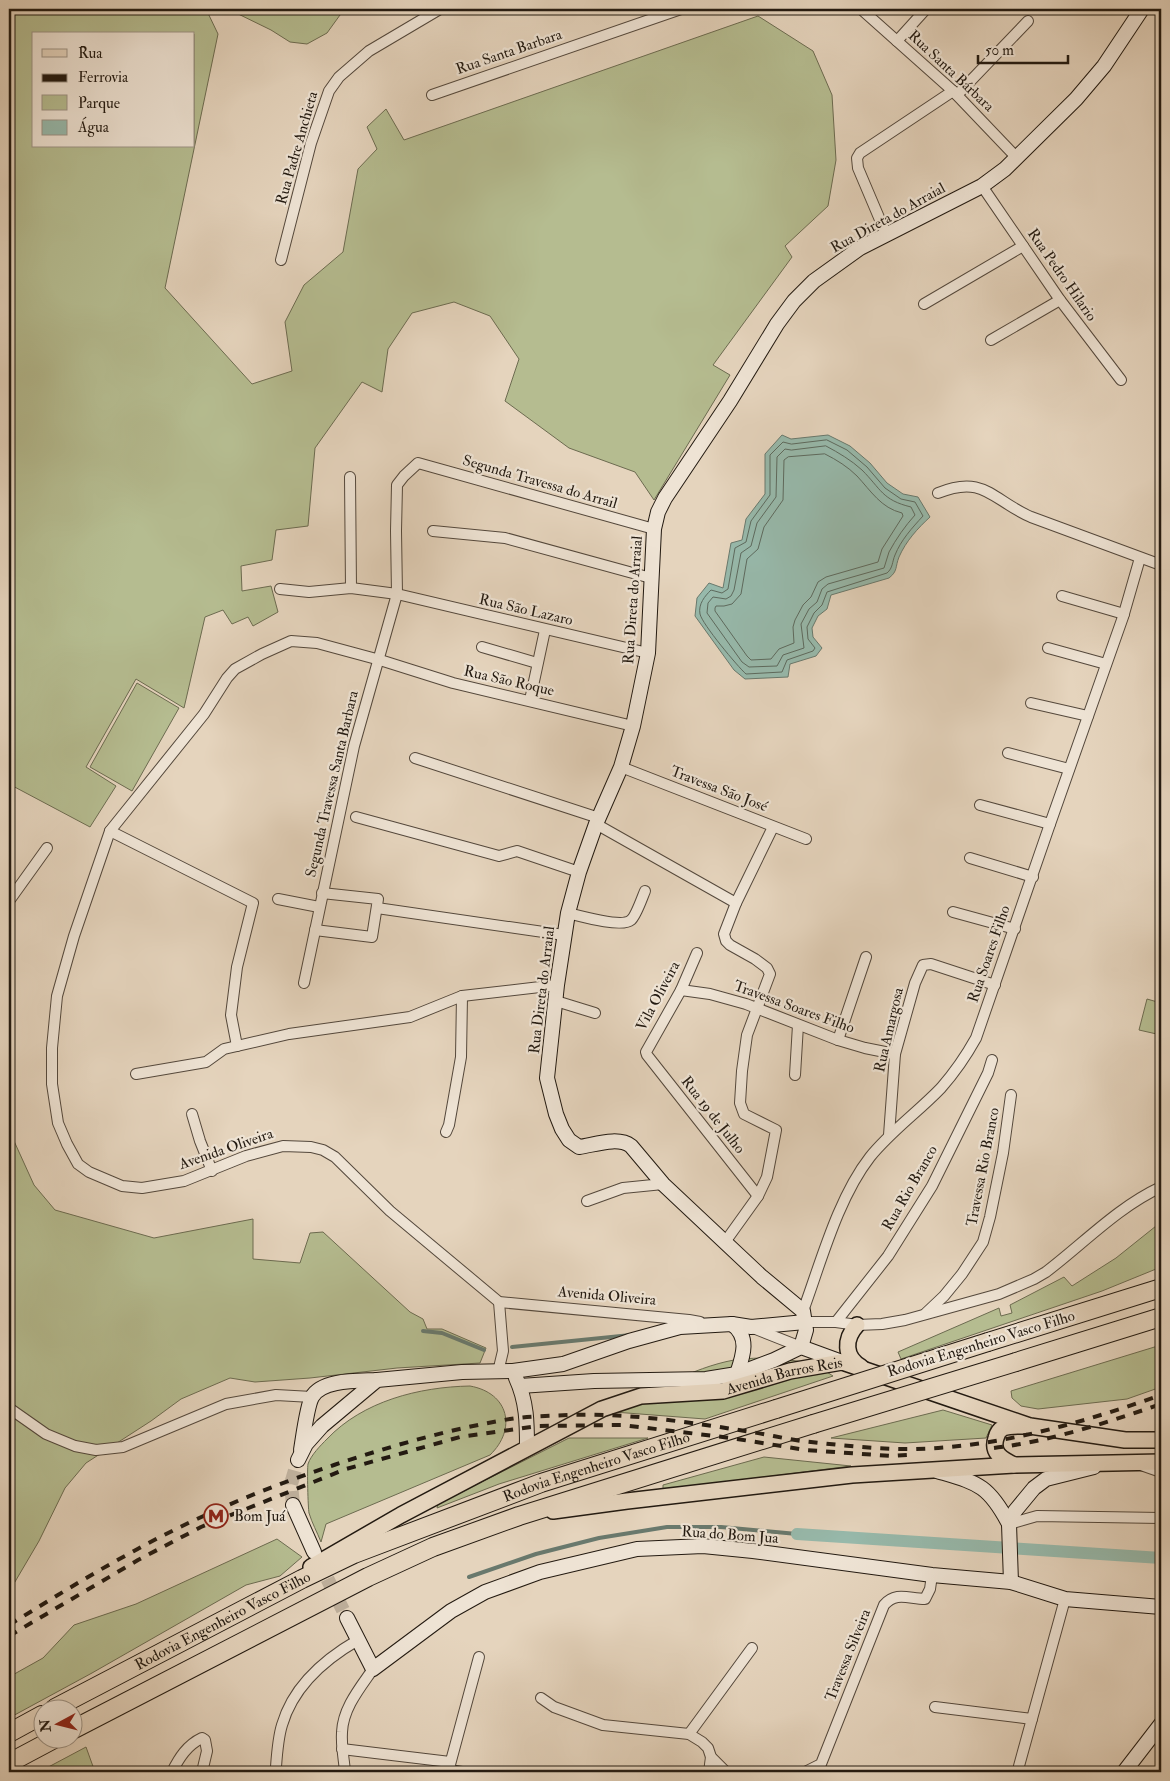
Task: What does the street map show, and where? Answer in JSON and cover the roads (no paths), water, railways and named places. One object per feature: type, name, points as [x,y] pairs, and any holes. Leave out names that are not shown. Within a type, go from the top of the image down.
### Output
[{"type":"highway","name":"Rodovia Engenheiro Vasco Filho","points":[[74,1698],[354,1554],[460,1512],[541,1483],[1161,1288]]},
{"type":"highway","name":"Rodovia Engenheiro Vasco Filho","points":[[82,1725],[368,1577],[434,1547],[520,1516],[1161,1317]]},
{"type":"highway","points":[[9,1733],[32,1720]]},
{"type":"highway","points":[[9,1763],[37,1748]]},
{"type":"main road","points":[[857,1325],[847,1341],[849,1352],[854,1363],[867,1371]]},
{"type":"main road","name":"Avenida Barros Reis","points":[[247,1608],[345,1547],[527,1448],[602,1410],[641,1396],[723,1392],[790,1371],[842,1362],[1030,1426],[1108,1438],[1161,1440]]},
{"type":"main road","points":[[1014,1465],[996,1453],[994,1445],[998,1433],[1003,1428],[1030,1426]]},
{"type":"main road","points":[[520,1516],[627,1501],[852,1475],[1014,1465],[1161,1462]]},
{"type":"street","name":"Rua Padre Anchieta","points":[[280,260],[292,221],[311,143],[329,91],[339,77],[369,51],[440,9]]},
{"type":"street","name":"Rua Santa Barbara","points":[[432,95],[681,9]]},
{"type":"street","name":"Rua Santa Bárbara","points":[[861,9],[955,93],[1017,158]]},
{"type":"street","points":[[897,41],[926,9]]},
{"type":"street","name":"Rua Direta do Arraial","points":[[804,1316],[663,1184],[625,1141],[579,1147],[569,1140],[556,1114],[547,1078],[557,985],[568,913],[578,872],[597,821],[621,767],[633,726],[648,653],[654,529],[658,512],[684,468],[730,400],[777,324],[794,301],[814,281],[836,264],[886,234],[982,186],[994,178],[1070,106],[1104,66],[1142,9]]},
{"type":"street","points":[[886,234],[858,168],[857,158],[860,153],[955,93],[1028,22]]},
{"type":"street","name":"Rua Pedro Hilario","points":[[982,186],[1060,300],[1121,380]]},
{"type":"street","points":[[924,304],[1023,246]]},
{"type":"street","points":[[991,340],[1060,300]]},
{"type":"street","name":"Segunda Travessa do Arrail","points":[[418,462],[654,529]]},
{"type":"street","name":"Segunda Travessa Santa Barbara","points":[[304,983],[354,746],[364,707],[380,660],[397,594],[397,485],[418,462]]},
{"type":"street","points":[[350,477],[351,588]]},
{"type":"street","points":[[938,493],[963,486],[975,486],[986,490],[1014,510],[1030,517],[1161,565]]},
{"type":"street","points":[[434,531],[505,538],[651,578]]},
{"type":"street","name":"Rua Soares Filho","points":[[804,1316],[839,1213],[854,1182],[889,1134],[939,1089],[964,1060],[976,1038],[1124,614],[1140,558]]},
{"type":"street","name":"Rua São Lazaro","points":[[280,589],[309,592],[351,588],[397,594],[648,653]]},
{"type":"street","points":[[1062,596],[1124,614]]},
{"type":"street","points":[[530,700],[545,630]]},
{"type":"street","name":"Rua São Roque","points":[[110,831],[204,714],[235,669],[291,641],[317,643],[453,683],[633,726]]},
{"type":"street","points":[[482,647],[537,663]]},
{"type":"street","points":[[1048,648],[1106,664]]},
{"type":"street","points":[[1031,702],[1088,716]]},
{"type":"street","points":[[1008,753],[1069,769]]},
{"type":"street","points":[[415,758],[597,821],[736,903]]},
{"type":"street","name":"Travessa São José","points":[[621,767],[806,839]]},
{"type":"street","points":[[980,805],[1050,824]]},
{"type":"street","points":[[356,817],[499,856],[517,851],[578,872]]},
{"type":"street","points":[[725,1242],[758,1196],[767,1177],[776,1130],[744,1114],[741,1108],[742,1071],[747,1035],[769,977],[769,972],[755,959],[730,945],[725,939],[725,932],[736,903],[773,827]]},
{"type":"street","points":[[110,831],[253,904],[238,968],[231,1015],[236,1046]]},
{"type":"street","name":"Avenida Oliveira","points":[[110,831],[74,936],[56,996],[52,1048],[52,1084],[58,1123],[78,1164],[89,1172],[122,1186],[142,1188],[184,1181],[246,1156],[283,1146],[311,1147],[323,1150],[335,1157],[390,1211],[500,1302],[689,1320],[709,1324]]},
{"type":"street","points":[[9,901],[47,848]]},
{"type":"street","points":[[970,858],[1033,876]]},
{"type":"street","points":[[568,913],[616,922],[628,922],[633,918],[645,891]]},
{"type":"street","points":[[322,893],[564,935]]},
{"type":"street","points":[[278,899],[319,907]]},
{"type":"street","points":[[315,930],[372,936],[378,903]]},
{"type":"street","points":[[953,912],[1015,929]]},
{"type":"street","name":"Vila Oliveira","points":[[646,1052],[681,990],[697,953]]},
{"type":"street","points":[[838,1040],[866,957]]},
{"type":"street","name":"Rua Amargosa","points":[[889,1134],[895,1054],[915,983],[924,964],[931,964],[995,985]]},
{"type":"street","points":[[136,1074],[206,1062],[224,1049],[289,1034],[410,1017],[462,996],[557,985]]},
{"type":"street","name":"Travessa Soares Filho","points":[[681,990],[710,994],[756,1008],[838,1040],[895,1054]]},
{"type":"street","points":[[446,1132],[462,1057],[462,996]]},
{"type":"street","points":[[556,1001],[595,1013]]},
{"type":"street","points":[[795,1075],[798,1025]]},
{"type":"street","name":"Rua 19 de Julho","points":[[646,1052],[758,1196]]},
{"type":"street","name":"Rua Rio Branco","points":[[836,1322],[888,1256],[932,1186],[988,1073],[992,1060]]},
{"type":"street","name":"Travessa Rio Branco","points":[[925,1314],[944,1296],[962,1274],[983,1242],[1003,1153],[1012,1095]]},
{"type":"street","points":[[192,1114],[212,1171]]},
{"type":"street","points":[[587,1201],[623,1188],[663,1184]]},
{"type":"street","points":[[751,1327],[804,1316],[857,1325],[882,1324],[999,1294],[1034,1280],[1056,1265],[1122,1210],[1145,1194],[1161,1187]]},
{"type":"street","points":[[498,1372],[503,1351],[500,1302]]},
{"type":"street","points":[[520,1386],[594,1381],[706,1379],[737,1374],[801,1347],[806,1330],[804,1316]]},
{"type":"street","points":[[377,1380],[322,1426],[306,1444],[299,1458],[312,1397],[322,1387],[336,1383],[462,1372],[513,1371],[563,1364],[629,1341],[680,1327],[709,1324],[732,1324],[751,1327],[842,1362]]},
{"type":"street","points":[[732,1324],[739,1329],[743,1341],[744,1354],[737,1374]]},
{"type":"street","points":[[503,1351],[520,1386],[528,1415],[527,1448]]},
{"type":"street","points":[[9,1408],[46,1434],[75,1446],[96,1450],[123,1447],[226,1404],[276,1395],[312,1397]]},
{"type":"street","points":[[1009,1530],[1015,1511],[1023,1500],[1046,1479],[1109,1463]]},
{"type":"street","points":[[1136,1463],[1161,1472]]},
{"type":"street","points":[[935,1470],[968,1480],[990,1493],[1002,1510],[1009,1530],[1011,1582]]},
{"type":"street","points":[[293,1505],[314,1552]]},
{"type":"street","points":[[1009,1530],[1037,1516],[1161,1518]]},
{"type":"street","name":"Rua do Bom Jua","points":[[345,1772],[342,1731],[348,1709],[374,1669],[451,1611],[485,1592],[540,1572],[637,1549],[703,1546],[753,1551],[932,1575],[1011,1582],[1065,1599],[1161,1607]]},
{"type":"street","name":"Travessa Silveira","points":[[805,1772],[821,1764],[884,1606],[889,1600],[902,1596],[925,1599],[930,1589],[932,1575]]},
{"type":"street","points":[[1019,1766],[1065,1599]]},
{"type":"street","points":[[347,1618],[374,1669]]},
{"type":"street","points":[[276,1767],[282,1724],[290,1704],[305,1683],[322,1666],[342,1649],[358,1640]]},
{"type":"street","points":[[689,1734],[752,1648]]},
{"type":"street","points":[[449,1768],[479,1657]]},
{"type":"street","points":[[541,1698],[554,1707],[603,1725],[689,1734],[708,1748],[711,1757],[709,1772]]},
{"type":"street","points":[[935,1707],[1032,1719]]},
{"type":"street","points":[[1124,1772],[1161,1724]]},
{"type":"street","points":[[172,1772],[178,1759],[192,1742],[202,1738],[205,1740],[207,1751],[202,1772]]},
{"type":"street","points":[[342,1749],[462,1772]]},
{"type":"street","points":[[711,1757],[726,1772]]},
{"type":"water","points":[[782,435],[791,439],[828,435],[850,446],[870,463],[887,483],[903,494],[918,497],[930,517],[905,546],[895,571],[889,578],[831,595],[827,609],[818,616],[812,628],[813,637],[822,648],[816,656],[790,664],[788,677],[745,679],[734,670],[695,616],[697,598],[709,583],[723,588],[731,543],[742,540],[746,519],[765,494],[765,454]]},
{"type":"waterway","points":[[423,1331],[442,1333],[484,1350]]},
{"type":"waterway","points":[[512,1347],[631,1335]]},
{"type":"waterway","points":[[469,1577],[536,1554],[599,1538],[667,1527],[721,1527],[797,1534]]},
{"type":"waterway","points":[[797,1534],[1161,1558]]},
{"type":"tunnel","points":[[293,1505],[291,1484],[298,1460]]},
{"type":"tunnel","points":[[318,1560],[347,1618]]},
{"type":"railway","points":[[9,1625],[134,1551],[182,1526],[232,1504],[282,1483],[355,1458],[421,1439],[488,1423],[532,1417],[614,1415],[680,1421],[821,1443],[884,1449],[929,1448],[963,1446],[1030,1434],[1063,1426],[1161,1395]]},
{"type":"railway","points":[[994,1448],[1057,1436],[1161,1404]]},
{"type":"railway","points":[[9,1636],[138,1560],[201,1527],[346,1469],[460,1437],[538,1426],[622,1425],[731,1438],[806,1450],[892,1456],[907,1455]]},
{"type":"place","name":"Bom Juá","points":[[216,1516]]}]
